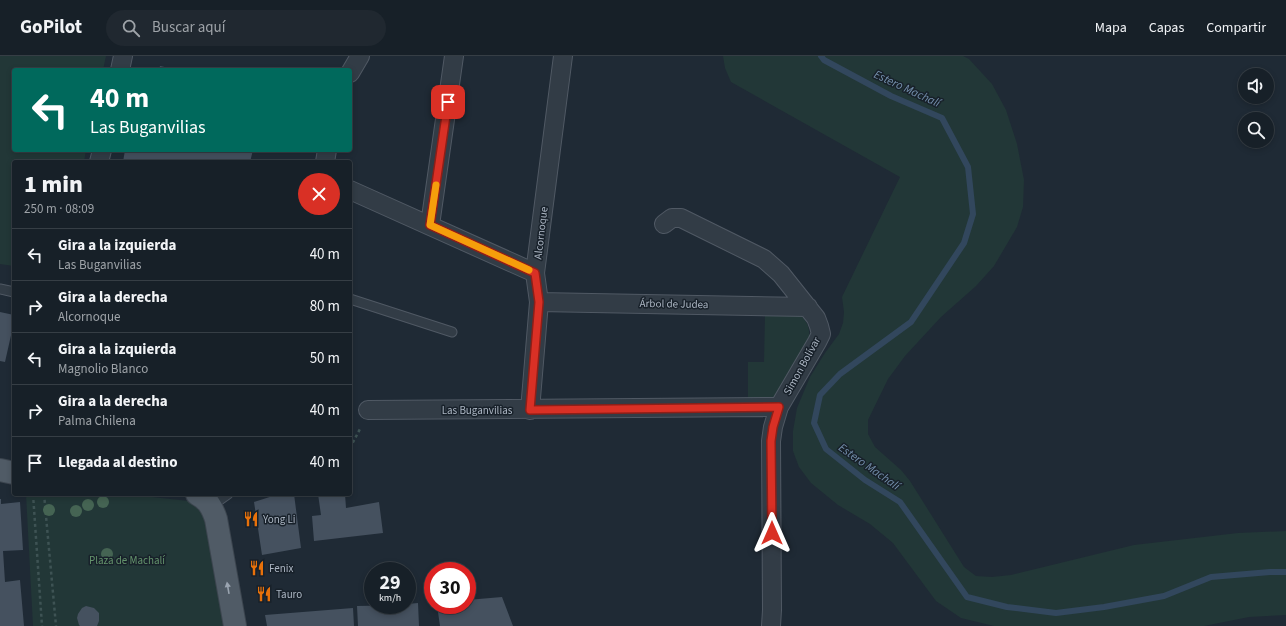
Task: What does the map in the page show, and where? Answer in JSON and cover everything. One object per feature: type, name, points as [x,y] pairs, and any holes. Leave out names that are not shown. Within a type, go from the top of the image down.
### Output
[{"type":"main road","points":[[0,470],[12,473]]},
{"type":"main road","points":[[212,498],[235,626]]},
{"type":"street","points":[[120,68],[123,56]]},
{"type":"street","points":[[352,70],[360,56]]},
{"type":"street","points":[[430,225],[454,56]]},
{"type":"street","name":"Alcornoque","points":[[530,410],[539,302],[535,273],[563,56]]},
{"type":"street","points":[[352,191],[535,273]]},
{"type":"street","name":"Simon Bolívar","points":[[664,224],[672,218],[681,218],[764,259],[781,274],[808,307],[816,318],[819,326],[821,334],[818,342],[779,407],[773,427],[771,441],[771,626]]},
{"type":"street","name":"Árbol de Judea","points":[[539,302],[808,307]]},
{"type":"street","name":"Las Buganvilias","points":[[368,410],[779,407]]},
{"type":"lane","points":[[0,289],[12,292]]},
{"type":"lane","points":[[352,299],[452,332]]},
{"type":"path","points":[[352,445],[360,431],[368,410]]},
{"type":"path","points":[[34,496],[42,626]]},
{"type":"path","points":[[44,496],[56,626]]},
{"type":"green space","points":[[0,56],[106,56],[103,68],[12,68],[12,152],[86,152],[84,160],[12,160],[12,266],[0,264]]},
{"type":"green space","points":[[723,56],[963,56],[969,59],[992,84],[1006,110],[1017,144],[1024,180],[1023,207],[1017,227],[994,266],[976,286],[941,317],[905,356],[888,379],[868,420],[868,434],[875,447],[901,470],[910,481],[964,567],[976,576],[992,577],[1011,575],[1134,545],[1238,533],[1286,531],[1286,615],[1249,617],[1204,626],[994,626],[961,618],[936,601],[893,543],[870,524],[838,505],[811,483],[799,467],[793,451],[793,431],[797,408],[810,377],[839,334],[843,323],[844,312],[842,297],[900,177],[731,82],[725,68]]},
{"type":"green space","points":[[765,314],[800,315],[807,324],[809,339],[775,396],[771,399],[748,402],[748,362],[764,362]]},
{"type":"green space","name":"Plaza de Machalí","points":[[26,496],[143,496],[189,501],[204,512],[227,626],[33,626]]},
{"type":"building","points":[[125,152],[252,152],[250,160],[123,160]]},
{"type":"building","points":[[0,312],[12,315],[12,331],[5,362],[0,361]]},
{"type":"building","points":[[273,496],[294,496],[301,548],[262,555],[254,502]]},
{"type":"building","points":[[318,496],[345,496],[346,508],[379,502],[383,533],[314,541],[312,516],[321,515]]},
{"type":"building","points":[[0,499],[1,504],[20,502],[23,550],[3,551],[5,582],[20,580],[24,626],[0,626]]},
{"type":"building","points":[[502,597],[513,626],[440,626],[438,614],[476,614],[476,599]]},
{"type":"building","points":[[416,603],[418,603],[419,626],[358,626],[357,606],[364,606],[364,614],[416,614]]},
{"type":"building","points":[[86,606],[94,608],[99,613],[99,621],[97,626],[79,625],[77,618],[78,614],[82,608]]},
{"type":"building","points":[[353,608],[354,626],[267,626],[265,615]]},
{"type":"waterway","name":"Estero Machalí","points":[[821,56],[824,60],[891,96],[942,118],[968,167],[973,214],[964,243],[911,322],[840,374],[820,395],[814,423],[826,449],[865,480],[900,502],[967,597],[1007,607],[1056,613],[1104,607],[1164,596],[1211,577],[1286,572]]},
{"type":"slow traffic","points":[[436,185],[430,225],[529,270]]},
{"type":"place","name":"Yong Li","points":[[251,519]]},
{"type":"place","name":"Fenix","points":[[257,568]]},
{"type":"place","name":"Tauro","points":[[264,594]]},
{"type":"route","points":[[448,102],[430,225],[535,273],[539,302],[530,410],[779,407],[773,427],[771,441],[772,533]]}]
